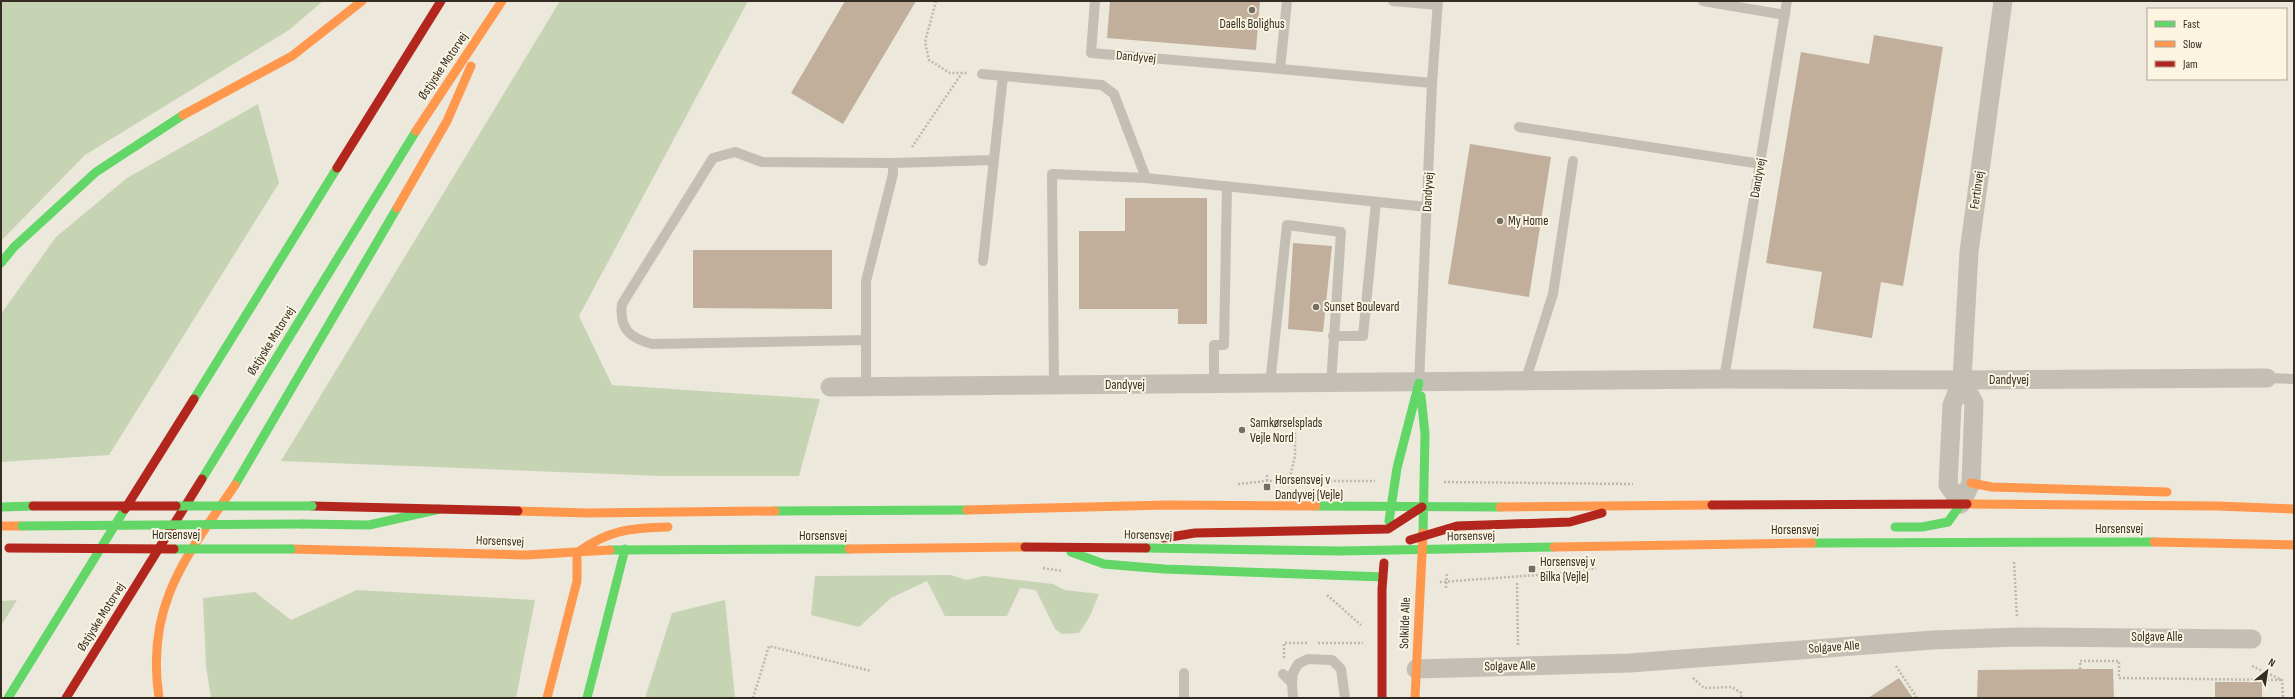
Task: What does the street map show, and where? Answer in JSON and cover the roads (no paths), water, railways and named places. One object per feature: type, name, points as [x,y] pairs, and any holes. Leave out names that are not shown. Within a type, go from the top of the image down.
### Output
[{"type":"main road","points":[[1,263],[14,247],[96,172],[184,114],[292,56],[362,1]]},
{"type":"main road","points":[[8,698],[441,1]]},
{"type":"main road","name":"Østjyske Motorvej","points":[[66,698],[429,111],[502,1]]},
{"type":"main road","points":[[159,698],[156,683],[158,630],[173,583],[186,559],[248,464],[447,121],[495,12]]},
{"type":"main road","name":"Dandyvej","points":[[1386,540],[1397,468],[1419,383]]},
{"type":"main road","name":"Dandyvej","points":[[1419,383],[1425,434],[1421,535]]},
{"type":"main road","points":[[1971,483],[1992,487],[2162,491],[2216,506]]},
{"type":"main road","name":"Horsensvej","points":[[1,506],[312,506],[586,513],[1168,505],[1390,507],[1626,506],[1961,511],[2216,506],[2294,509]]},
{"type":"main road","points":[[1107,547],[1195,533],[1386,540],[1421,535],[1457,526],[1570,522],[1626,506]]},
{"type":"main road","points":[[1386,540],[1422,507]]},
{"type":"main road","points":[[1,526],[369,525],[440,509]]},
{"type":"main road","points":[[815,519],[836,510]]},
{"type":"main road","points":[[1884,528],[1922,527],[1948,522],[1961,511]]},
{"type":"main road","points":[[586,513],[605,527],[625,549],[587,698]]},
{"type":"main road","points":[[605,527],[678,527]]},
{"type":"main road","points":[[547,698],[577,581],[577,553],[597,538],[605,527]]},
{"type":"main road","points":[[1694,544],[1731,534]]},
{"type":"main road","name":"Solkilde Alle","points":[[1415,698],[1422,550],[1421,535]]},
{"type":"main road","name":"Horsensvej","points":[[5,548],[291,549],[526,555],[625,549],[962,549],[1386,540],[1422,550],[1962,538],[2294,545]]},
{"type":"main road","name":"Solkilde Alle","points":[[1382,698],[1382,630],[1386,540]]},
{"type":"main road","points":[[1056,546],[1104,564],[1164,569],[1384,577]]},
{"type":"street","name":"Fertinvej","points":[[1961,511],[1948,485],[1952,405],[1962,380],[1969,252],[2004,1]]},
{"type":"street","name":"Dandyvej","points":[[830,387],[1331,384],[1724,379],[1962,380],[2267,378]]},
{"type":"street","points":[[1961,511],[1971,483],[1974,403],[1962,380]]},
{"type":"street","name":"Solgave Alle","points":[[1416,669],[1630,663],[1933,640],[2018,637],[2252,639]]},
{"type":"lane","name":"Dandyvej","points":[[1095,1],[1091,53],[1280,69]]},
{"type":"lane","points":[[1287,1],[1280,69],[1432,83]]},
{"type":"lane","points":[[1393,1],[1438,3]]},
{"type":"lane","points":[[1703,1],[1785,15]]},
{"type":"lane","name":"Dandyvej","points":[[1724,379],[1787,1]]},
{"type":"lane","name":"Dandyvej","points":[[1419,383],[1432,83],[1438,3]]},
{"type":"lane","points":[[982,74],[1102,86],[1114,94],[1146,178]]},
{"type":"lane","points":[[983,261],[1003,76]]},
{"type":"lane","points":[[1519,127],[1761,164]]},
{"type":"lane","points":[[866,340],[652,344],[636,340],[627,331],[620,316],[622,304],[713,158],[735,152],[762,162],[894,163],[994,160]]},
{"type":"lane","points":[[1526,382],[1553,294],[1574,161]]},
{"type":"lane","points":[[866,387],[866,281],[893,174],[894,163]]},
{"type":"lane","points":[[1054,385],[1052,174],[1146,178],[1427,207]]},
{"type":"lane","points":[[1214,384],[1214,345],[1224,345],[1227,186]]},
{"type":"lane","points":[[1333,336],[1363,336],[1376,202]]},
{"type":"lane","points":[[1270,384],[1287,226],[1341,232],[1331,384]]},
{"type":"lane","name":"Dandyvej","points":[[2267,378],[2294,379]]},
{"type":"lane","points":[[1293,698],[1293,673],[1298,664],[1308,658],[1332,660],[1341,669],[1345,698]]},
{"type":"lane","points":[[1184,672],[1184,698]]},
{"type":"lane","points":[[1283,674],[1292,683]]},
{"type":"place","name":"Daells Bolighus","points":[[1252,10]]},
{"type":"place","name":"My Home","points":[[1500,221]]},
{"type":"place","name":"Sunset Boulevard","points":[[1316,307]]},
{"type":"place","name":"Samkørselsplads Vejle Nord","points":[[1242,430]]},
{"type":"place","name":"Horsensvej v Dandyvej (Vejle)","points":[[1267,487]]},
{"type":"place","name":"Horsensvej v Bilka (Vejle)","points":[[1532,569]]}]
